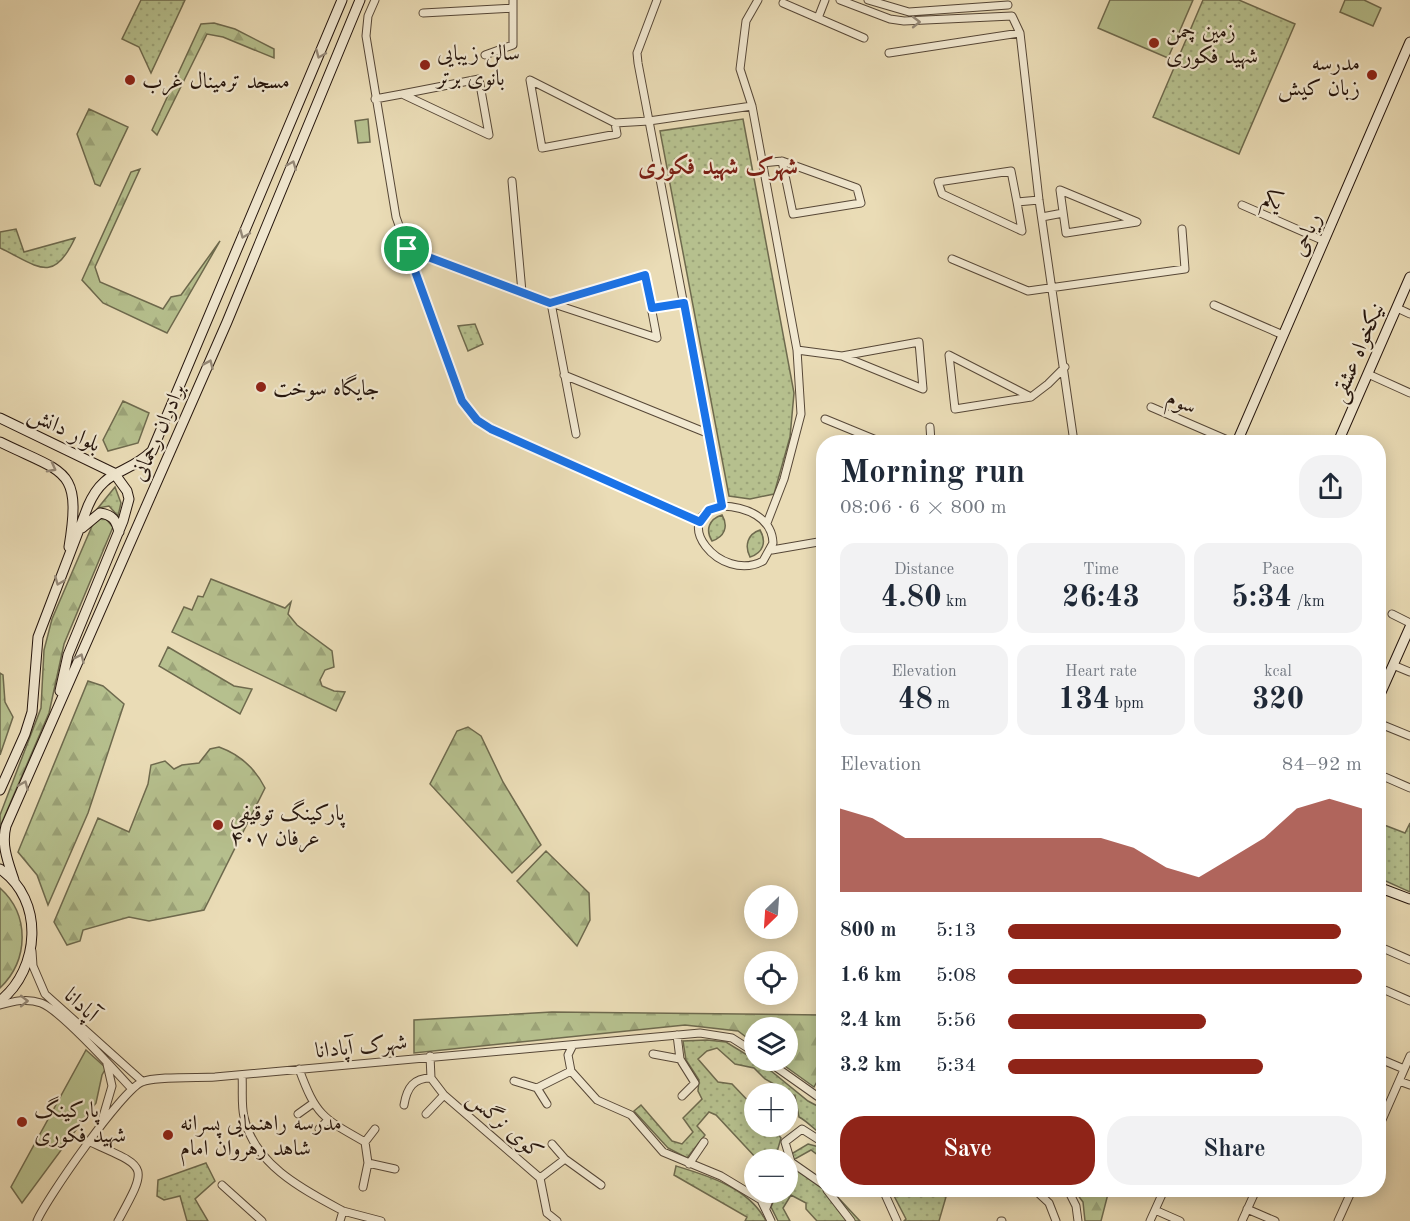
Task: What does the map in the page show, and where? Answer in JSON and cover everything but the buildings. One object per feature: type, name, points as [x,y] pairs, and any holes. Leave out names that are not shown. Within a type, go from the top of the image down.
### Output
[{"type":"main road","name":"برادران رحمانی","points":[[0,790],[25,734],[32,712],[38,637],[93,494],[100,484],[114,473],[132,467],[152,451],[342,0]]},
{"type":"main road","name":"برادران رحمانی","points":[[14,880],[3,836],[55,711],[227,322],[360,0]]},
{"type":"main road","name":"ریاحی","points":[[1237,435],[1410,42]]},
{"type":"main road","name":"نیکخواه عشقی","points":[[1341,435],[1410,277]]},
{"type":"main road","name":"بلوار دانش","points":[[0,418],[114,473]]},
{"type":"main road","name":"بلوار دانش","points":[[0,442],[58,470],[70,482],[73,516],[66,563]]},
{"type":"main road","points":[[55,711],[68,655],[119,532],[129,500],[124,484],[114,473]]},
{"type":"main road","points":[[80,530],[100,513],[109,514],[116,520],[119,532]]},
{"type":"main road","points":[[1386,679],[1410,625]]},
{"type":"main road","points":[[0,869],[14,880],[29,905],[31,933],[29,957],[22,974],[10,993],[0,1003]]},
{"type":"main road","points":[[1386,891],[1410,899]]},
{"type":"street","points":[[375,0],[368,16],[366,36],[396,217],[462,401],[477,420],[491,429],[700,522]]},
{"type":"street","points":[[657,0],[638,53],[722,506]]},
{"type":"street","points":[[758,0],[746,21],[740,69],[752,106],[797,350],[801,414],[784,479],[767,523]]},
{"type":"street","points":[[818,18],[825,0]]},
{"type":"street","points":[[840,0],[890,19],[904,21],[1012,16],[1020,33],[1039,200],[1065,366],[1073,435]]},
{"type":"street","points":[[868,0],[909,12],[1008,5]]},
{"type":"street","points":[[783,3],[864,38]]},
{"type":"street","points":[[423,14],[513,4],[513,45],[485,55]]},
{"type":"street","points":[[889,53],[1020,33]]},
{"type":"street","points":[[375,99],[402,94],[479,80],[489,135],[402,94]]},
{"type":"street","points":[[615,123],[617,134],[542,148],[530,80],[615,123],[649,121],[752,106]]},
{"type":"street","points":[[762,163],[782,161],[857,188],[861,203],[793,214],[782,161]]},
{"type":"street","points":[[1011,171],[1017,202],[1022,231],[942,194],[938,182],[1011,171]]},
{"type":"street","points":[[512,182],[522,292]]},
{"type":"street","points":[[1060,190],[1137,222],[1066,233],[1063,213],[1060,190]]},
{"type":"street","points":[[1017,202],[1039,200]]},
{"type":"street","name":"یکم","points":[[1242,205],[1324,241]]},
{"type":"street","points":[[1042,217],[1063,213]]},
{"type":"street","points":[[952,259],[1028,291],[1185,269],[1182,229]]},
{"type":"street","points":[[407,249],[550,303],[657,338],[645,275],[550,303]]},
{"type":"street","points":[[550,303],[576,434]]},
{"type":"street","points":[[652,308],[684,303]]},
{"type":"street","points":[[1214,305],[1283,335]]},
{"type":"street","points":[[1397,308],[1410,314]]},
{"type":"street","points":[[797,350],[842,356],[923,388],[920,342],[842,356]]},
{"type":"street","points":[[1031,397],[949,355],[955,409],[1031,397],[1048,384],[1065,366]]},
{"type":"street","points":[[1368,374],[1410,393]]},
{"type":"street","points":[[564,375],[707,433]]},
{"type":"street","name":"سوم","points":[[1150,407],[1217,435]]},
{"type":"street","points":[[825,419],[864,435]]},
{"type":"street","points":[[930,427],[931,435]]},
{"type":"street","points":[[722,506],[746,510],[767,523],[773,536],[772,550],[757,565],[741,566],[726,562],[712,554],[701,542],[700,522],[709,510],[722,506]]},
{"type":"street","points":[[772,550],[816,543]]},
{"type":"street","points":[[1392,614],[1410,625]]},
{"type":"street","points":[[1393,665],[1410,672]]},
{"type":"street","points":[[1386,726],[1410,736]]},
{"type":"street","points":[[1386,778],[1410,788]]},
{"type":"street","name":"آپادانا","points":[[31,933],[33,966],[45,994],[142,1082]]},
{"type":"street","points":[[1386,950],[1410,960]]},
{"type":"street","points":[[1386,990],[1410,1001]]},
{"type":"street","name":"آپادانا","points":[[0,1003],[31,1000],[47,1006],[107,1061],[132,1089]]},
{"type":"street","points":[[677,1035],[680,1059],[695,1083],[682,1096]]},
{"type":"street","name":"شهرک آپادانا","points":[[142,1082],[677,1035],[724,1036],[744,1046]]},
{"type":"street","points":[[573,1045],[568,1056],[571,1071],[597,1100],[631,1115],[663,1152],[721,1176],[760,1200],[771,1221]]},
{"type":"street","points":[[653,1054],[680,1059]]},
{"type":"street","points":[[404,1105],[411,1085],[419,1078],[431,1078],[430,1056]]},
{"type":"street","points":[[1386,1111],[1410,1056]]},
{"type":"street","points":[[98,1128],[111,1086],[107,1061]]},
{"type":"street","points":[[1386,1061],[1404,1069]]},
{"type":"street","points":[[299,1069],[312,1104],[327,1121],[365,1142]]},
{"type":"street","points":[[537,1088],[571,1071]]},
{"type":"street","points":[[782,1071],[816,1095]]},
{"type":"street","points":[[242,1075],[244,1117],[256,1148],[278,1170],[312,1194],[343,1211],[381,1221]]},
{"type":"street","name":"کوی نرگس","points":[[431,1078],[444,1095],[540,1178],[547,1213],[556,1221]]},
{"type":"street","points":[[514,1081],[537,1088],[547,1104]]},
{"type":"street","points":[[1399,1081],[1410,1085]]},
{"type":"street","points":[[37,1221],[50,1195],[98,1128],[132,1089],[142,1082]]},
{"type":"street","points":[[426,1114],[444,1095]]},
{"type":"street","points":[[298,1114],[312,1104]]},
{"type":"street","points":[[319,1129],[327,1121]]},
{"type":"street","points":[[363,1187],[368,1163],[365,1142],[375,1129]]},
{"type":"street","points":[[816,1138],[802,1129],[785,1142],[791,1162],[816,1179]]},
{"type":"street","points":[[90,1142],[133,1162],[139,1173],[138,1185],[118,1221]]},
{"type":"street","points":[[689,1164],[704,1142]]},
{"type":"street","points":[[552,1144],[565,1159],[601,1185]]},
{"type":"street","points":[[540,1178],[565,1159]]},
{"type":"street","points":[[368,1163],[395,1169]]},
{"type":"street","points":[[222,1185],[262,1221]]},
{"type":"street","points":[[832,1197],[850,1221]]},
{"type":"street","points":[[886,1197],[897,1221]]},
{"type":"street","points":[[1043,1197],[1049,1203],[1056,1221]]},
{"type":"street","points":[[1072,1197],[1076,1206],[1078,1221]]},
{"type":"street","points":[[1150,1221],[1161,1197]]},
{"type":"street","points":[[1242,1221],[1253,1197]]},
{"type":"street","points":[[1338,1221],[1349,1197]]},
{"type":"street","points":[[766,1208],[768,1203]]},
{"type":"street","points":[[1247,1209],[1275,1221]]},
{"type":"street","points":[[1155,1210],[1180,1221]]},
{"type":"street","points":[[340,1221],[343,1211]]},
{"type":"green space","points":[[141,0],[185,0],[151,73],[139,47],[122,39]]},
{"type":"green space","name":"زمین چمن شهید فکوری","points":[[1110,0],[1193,0],[1168,58],[1098,28]]},
{"type":"green space","points":[[1203,0],[1239,0],[1295,24],[1239,154],[1153,117]]},
{"type":"green space","points":[[1345,0],[1364,0],[1381,8],[1373,26],[1340,12]]},
{"type":"green space","points":[[214,23],[235,29],[274,49],[274,58],[223,37],[207,34],[157,135],[152,130],[201,24]]},
{"type":"green space","points":[[89,109],[128,127],[100,186],[95,184],[77,134]]},
{"type":"green space","points":[[368,119],[370,142],[358,143],[355,121]]},
{"type":"green space","points":[[743,119],[794,393],[790,437],[774,494],[750,499],[729,496],[660,131]]},
{"type":"green space","points":[[140,169],[95,267],[100,282],[163,309],[171,297],[181,295],[220,241],[167,333],[103,303],[82,280],[131,172]]},
{"type":"green space","points":[[16,229],[24,252],[75,238],[59,262],[52,267],[44,267],[0,248],[0,232]]},
{"type":"green space","points":[[475,324],[483,344],[468,351],[458,326]]},
{"type":"green space","points":[[123,401],[149,413],[138,443],[108,451],[103,440]]},
{"type":"green space","points":[[115,487],[121,503],[118,516],[109,506],[98,508]]},
{"type":"green space","points":[[722,515],[725,524],[724,531],[720,537],[712,541],[709,533],[711,522]]},
{"type":"green space","points":[[105,518],[113,527],[64,644],[49,713],[0,827],[0,815],[41,708],[44,650],[52,619],[92,526],[96,520]]},
{"type":"green space","points":[[760,530],[763,539],[761,550],[750,557],[747,548],[748,540]]},
{"type":"green space","points":[[211,579],[285,608],[291,602],[288,614],[297,625],[332,651],[334,667],[325,670],[320,680],[322,686],[334,691],[345,692],[336,711],[172,632],[184,607],[192,610],[198,596],[203,597]]},
{"type":"green space","points":[[168,647],[234,686],[252,689],[240,714],[159,666]]},
{"type":"green space","points":[[0,673],[3,675],[5,702],[13,717],[0,755]]},
{"type":"green space","points":[[88,681],[103,686],[124,704],[88,813],[48,905],[37,875],[18,852]]},
{"type":"green space","points":[[468,727],[481,736],[503,782],[541,845],[512,873],[430,784],[457,731]]},
{"type":"green space","points":[[219,747],[246,763],[257,774],[265,788],[204,910],[149,921],[129,917],[83,930],[80,941],[67,945],[54,922],[98,818],[129,832],[148,784],[151,765],[165,761],[174,769],[182,765],[199,763],[210,749]]},
{"type":"green space","points":[[1410,823],[1410,892],[1386,881],[1386,826],[1405,833]]},
{"type":"green space","points":[[546,851],[589,893],[590,920],[577,946],[517,881]]},
{"type":"green space","points":[[0,888],[17,911],[22,938],[21,951],[16,964],[10,977],[0,988]]},
{"type":"green space","points":[[552,1012],[816,1015],[816,1083],[814,1087],[792,1071],[798,1071],[798,1017],[744,1017],[744,1036],[738,1031],[685,1025],[414,1053],[414,1020]]},
{"type":"green space","points":[[683,1041],[726,1042],[744,1053],[744,1066],[735,1064],[717,1048],[707,1051],[698,1059],[718,1082],[732,1084],[744,1097],[744,1137],[780,1137],[778,1149],[748,1149],[716,1115],[709,1112],[697,1126],[705,1135],[687,1158],[668,1148],[634,1111],[641,1105],[672,1141],[682,1144],[693,1132],[683,1118],[702,1099],[698,1091],[699,1080],[686,1060]]},
{"type":"green space","points":[[86,1050],[106,1068],[102,1075],[96,1103],[22,1203],[11,1187]]},
{"type":"green space","points":[[757,1071],[771,1071],[786,1083],[772,1083]]},
{"type":"green space","points":[[798,1093],[816,1105],[816,1130],[799,1117]]},
{"type":"green space","points":[[808,1144],[816,1146],[816,1154],[811,1150],[798,1157],[798,1150]]},
{"type":"green space","points":[[206,1163],[215,1181],[195,1199],[208,1221],[187,1221],[180,1196],[164,1200],[157,1196],[158,1180]]},
{"type":"green space","points":[[798,1164],[816,1178],[816,1197],[838,1197],[860,1221],[817,1221],[806,1209],[806,1203],[798,1199]]},
{"type":"green space","points":[[676,1166],[727,1185],[744,1196],[744,1203],[752,1203],[766,1221],[745,1221],[747,1217],[674,1175]]},
{"type":"green space","points":[[895,1197],[946,1197],[939,1221],[904,1221],[906,1219]]},
{"type":"green space","points":[[1079,1197],[1107,1197],[1101,1221],[1085,1221],[1083,1202]]},
{"type":"green space","points":[[773,1203],[786,1203],[783,1208],[790,1221],[778,1221],[771,1207]]},
{"type":"place","name":"زمین چمن شهید فکوری","points":[[1154,43]]},
{"type":"place","name":"سالن زیبایی بانوی برتر","points":[[425,65]]},
{"type":"place","name":"مدرسه زبان کیش","points":[[1372,75]]},
{"type":"place","name":"مسجد ترمینال غرب","points":[[130,80]]},
{"type":"place","name":"جایگاه سوخت","points":[[261,387]]},
{"type":"place","name":"پارکینگ توقیفی عرفان ۴۰۷","points":[[218,825]]},
{"type":"place","name":"پارکینگ شهید فکوری","points":[[22,1122]]},
{"type":"place","name":"مدرسه راهنمایی پسرانه شاهد رهروان امام","points":[[168,1135]]},
{"type":"district","name":"شهرک شهید فکوری","points":[[718,166]]},
{"type":"route","points":[[407,249],[550,303],[645,275],[652,308],[684,303],[722,506],[709,510],[700,522],[491,429],[477,420],[462,401],[407,249]]}]
